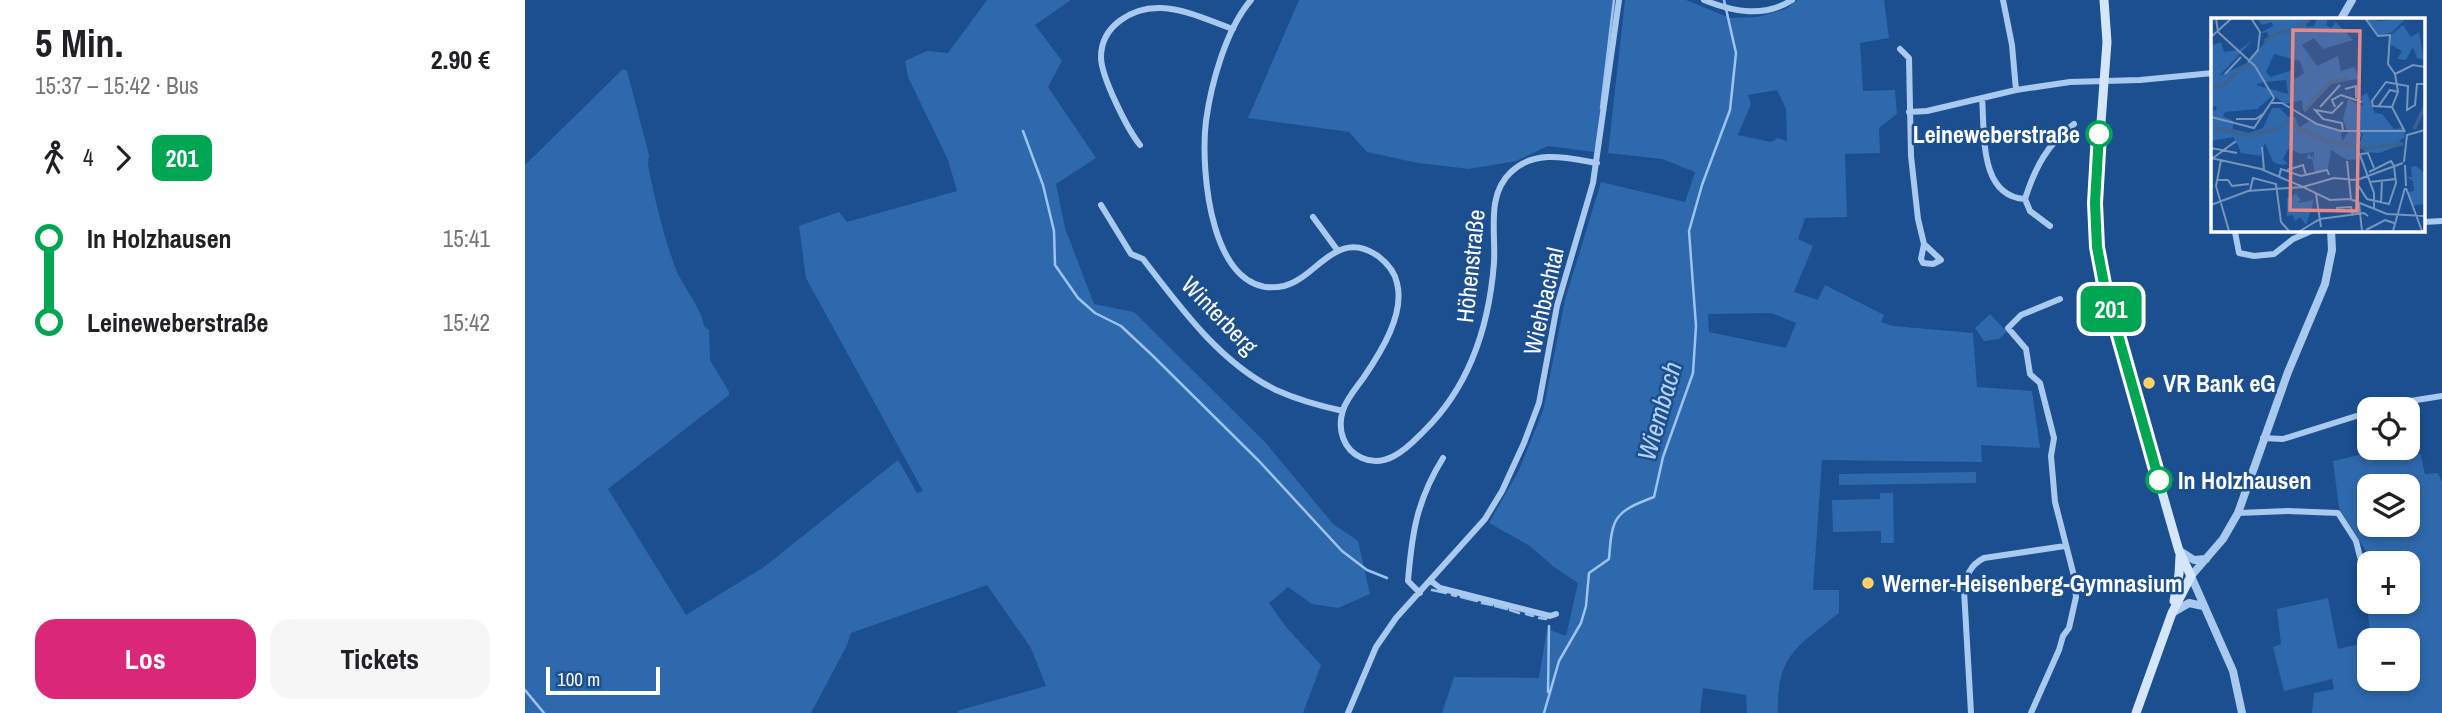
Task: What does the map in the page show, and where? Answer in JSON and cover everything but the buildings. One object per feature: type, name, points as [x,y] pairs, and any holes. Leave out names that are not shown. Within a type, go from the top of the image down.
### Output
[{"type":"main road","points":[[2104,0],[2107,33],[2096,167],[2097,247],[2105,289],[2179,551],[2191,576],[2172,613],[2136,713]]},
{"type":"main road","points":[[2172,613],[2179,575],[2179,551]]},
{"type":"street","points":[[1251,0],[1233,29],[1214,79],[1205,131],[1207,192],[1223,249],[1232,267],[1245,279],[1261,287],[1286,286],[1299,280],[1323,259],[1350,248],[1374,254],[1392,271],[1399,298],[1391,328],[1343,411]]},
{"type":"street","name":"Wiehbachtal","points":[[1348,713],[1376,647],[1396,618],[1485,519],[1502,491],[1524,443],[1539,402],[1557,306],[1589,202],[1597,163],[1619,0]]},
{"type":"street","points":[[1704,0],[1730,9],[1764,12],[1792,0]]},
{"type":"street","points":[[2003,0],[2012,45],[2016,90]]},
{"type":"street","points":[[2342,18],[2352,0]]},
{"type":"street","points":[[1140,145],[1131,134],[1103,74],[1102,46],[1109,29],[1120,19],[1136,11],[1159,8],[1196,15],[1233,29]]},
{"type":"street","points":[[1900,49],[1909,58],[1909,112],[1918,219],[1924,244]]},
{"type":"street","points":[[1909,112],[2070,82],[2140,80],[2211,73]]},
{"type":"street","points":[[1982,98],[1989,170],[1999,187],[2010,195],[2025,199]]},
{"type":"street","points":[[2050,226],[2030,211],[2025,199],[2034,171],[2061,133],[2074,124]]},
{"type":"street","name":"Höhenstraße","points":[[1343,411],[1342,436],[1348,449],[1358,456],[1371,461],[1392,457],[1406,449],[1439,415],[1465,376],[1483,332],[1492,284],[1494,207],[1504,179],[1529,160],[1549,156],[1597,163]]},
{"type":"street","name":"Winterberg","points":[[1101,205],[1131,254],[1143,260],[1201,331],[1240,367],[1275,389],[1311,404],[1343,411]]},
{"type":"street","points":[[1313,217],[1338,251]]},
{"type":"street","points":[[2424,222],[2442,221]]},
{"type":"street","points":[[2235,232],[2239,253],[2254,256],[2274,254],[2293,239],[2311,231]]},
{"type":"street","points":[[2242,713],[2233,671],[2191,576],[2223,539],[2238,513],[2288,372],[2325,284],[2332,250],[2331,231]]},
{"type":"street","points":[[2031,713],[2063,636],[2069,628],[2074,609],[2074,576],[2055,502],[2051,456],[2054,438],[2047,404],[2040,383],[2030,374],[2026,349],[2008,328],[2021,315],[2060,299]]},
{"type":"street","points":[[2420,399],[2442,396]]},
{"type":"street","points":[[2263,438],[2284,439],[2357,416]]},
{"type":"street","points":[[1420,593],[1408,581],[1412,538],[1423,496],[1443,458]]},
{"type":"street","points":[[2238,513],[2338,513],[2356,541],[2359,551]]},
{"type":"street","points":[[1971,713],[1964,590],[1967,575],[1973,565],[1984,558],[2065,546]]},
{"type":"street","points":[[2179,551],[2189,558],[2206,559]]},
{"type":"street","points":[[1431,581],[1440,587],[1550,616],[1556,614]]},
{"type":"street","points":[[1953,587],[1964,590]]},
{"type":"street","points":[[2172,613],[2189,603],[2203,606]]},
{"type":"shaded area","points":[[987,0],[1071,0],[1035,25],[1062,61],[1048,87],[1096,158],[1056,184],[1065,228],[1094,304],[1134,312],[1265,442],[1333,524],[1358,541],[1370,594],[1338,608],[1312,604],[1288,587],[1269,603],[1286,627],[1321,665],[1303,713],[958,713],[957,711],[1046,686],[1031,648],[987,585],[851,633],[811,713],[525,713],[525,165],[623,69],[627,71],[649,155],[648,165],[668,246],[677,272],[700,312],[704,326],[709,330],[710,360],[729,392],[729,395],[608,489],[686,615],[764,567],[898,460],[917,493],[923,491],[806,278],[799,226],[839,212],[847,222],[957,191],[948,160],[908,77],[905,61],[927,51],[948,53]]},
{"type":"shaded area","points":[[1299,0],[1613,0],[1612,5],[1615,6],[1596,150],[1594,152],[1548,146],[1516,161],[1469,169],[1418,163],[1367,152],[1349,132],[1248,118]]},
{"type":"shaded area","points":[[1625,0],[1686,0],[1730,18],[1757,17],[1786,9],[1797,0],[1884,0],[1889,38],[1860,43],[1863,91],[1895,90],[1897,114],[1879,128],[1880,153],[1845,154],[1847,217],[1805,218],[1798,239],[1813,246],[1794,292],[1818,300],[1825,285],[1884,315],[1881,322],[1893,326],[1973,333],[1977,387],[2032,391],[2040,448],[1981,445],[1982,462],[1822,460],[1813,590],[1839,590],[1839,613],[1792,654],[1781,678],[1778,713],[1747,713],[1746,695],[1703,688],[1700,713],[1442,713],[1454,677],[1539,678],[1547,629],[1566,636],[1578,583],[1530,546],[1489,523],[1519,470],[1543,411],[1565,300],[1601,182],[1685,202],[1695,172],[1662,159],[1608,153]],"holes":[[[1777,90],[1786,109],[1787,141],[1778,138],[1771,142],[1738,135],[1751,104],[1748,95]],[[1771,313],[1796,323],[1786,348],[1709,332],[1708,314]]]},
{"type":"shaded area","points":[[1990,314],[2007,332],[1999,339],[1984,341],[1975,328]]},
{"type":"shaded area","points":[[2420,453],[2425,474],[2438,473],[2442,482],[2442,713],[2312,713],[2314,693],[2334,689],[2332,679],[2284,691],[2273,647],[2281,644],[2277,609],[2328,598],[2338,649],[2357,645],[2357,691],[2420,691],[2420,628],[2370,628],[2368,614],[2420,614],[2420,551],[2366,551],[2357,537],[2420,537],[2420,474],[2357,474],[2357,537],[2339,508],[2333,461],[2357,456],[2357,460],[2420,460]]},
{"type":"shaded area","points":[[1976,472],[1976,483],[1839,485],[1839,474]]},
{"type":"shaded area","points":[[1880,493],[1893,493],[1894,543],[1881,543],[1881,531],[1833,532],[1832,500],[1880,499]]},
{"type":"waterway","points":[[1601,108],[1614,0]]},
{"type":"waterway","name":"Wiembach","points":[[1544,713],[1559,661],[1581,623],[1586,606],[1589,573],[1609,559],[1614,525],[1623,512],[1654,497],[1663,457],[1693,373],[1696,326],[1689,231],[1702,185],[1730,110],[1736,53],[1724,0]]},
{"type":"waterway","points":[[1023,131],[1043,185],[1054,231],[1055,265],[1078,298],[1095,313],[1121,326],[1152,355],[1259,461],[1342,551],[1367,570],[1387,578]]},
{"type":"waterway","points":[[1432,590],[1446,593]]},
{"type":"waterway","points":[[1452,595],[1456,596]]},
{"type":"waterway","points":[[1461,597],[1477,601]]},
{"type":"waterway","points":[[1482,603],[1492,605]]},
{"type":"waterway","points":[[1495,606],[1507,609]]},
{"type":"waterway","points":[[1510,610],[1519,613]]},
{"type":"waterway","points":[[1526,614],[1533,616]]},
{"type":"waterway","points":[[1539,618],[1546,619]]},
{"type":"waterway","points":[[1548,692],[1549,626]]},
{"type":"waterway","points":[[525,690],[544,713]]},
{"type":"bus line","name":"201","points":[[2099,134],[2095,203],[2097,247],[2105,289],[2159,480]]},
{"type":"place","name":"Leineweberstraße","points":[[2099,134]]},
{"type":"place","name":"VR Bank eG","points":[[2149,383]]},
{"type":"place","name":"In Holzhausen","points":[[2159,480]]},
{"type":"place","name":"Werner-Heisenberg-Gymnasium","points":[[1868,583]]}]
